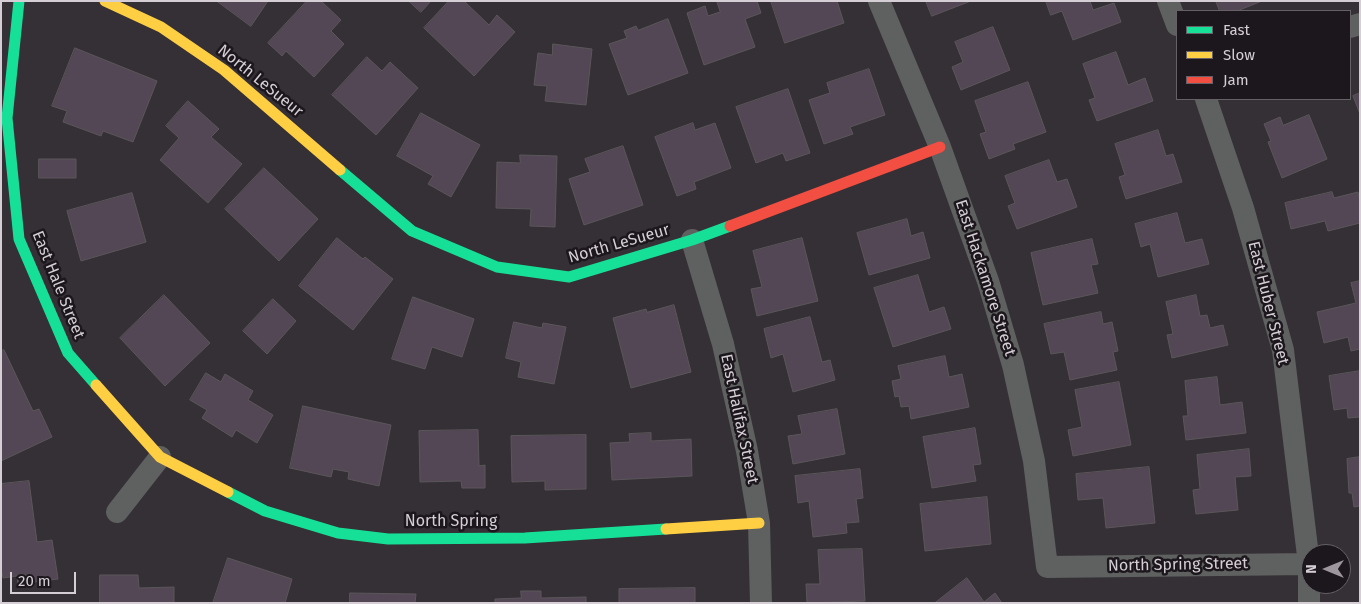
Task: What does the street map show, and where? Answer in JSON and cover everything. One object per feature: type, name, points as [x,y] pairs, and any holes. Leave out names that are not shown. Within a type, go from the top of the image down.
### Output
[{"type":"street","name":"East Hale Street","points":[[19,1],[7,118],[19,240],[68,353],[160,456]]},
{"type":"street","name":"North LeSueur","points":[[105,1],[161,27],[224,70],[412,231],[497,267],[569,277],[692,240],[940,147]]},
{"type":"street","name":"East Hackamore Street","points":[[879,1],[940,147],[988,281],[1013,365],[1034,462],[1047,567]]},
{"type":"street","points":[[1168,1],[1176,22]]},
{"type":"street","name":"East Huber Street","points":[[1206,100],[1243,208],[1282,350],[1306,544]]},
{"type":"street","name":"East Halifax Street","points":[[692,240],[724,344],[747,451],[759,523],[761,603]]},
{"type":"street","points":[[117,512],[160,456]]},
{"type":"street","name":"North Spring","points":[[160,456],[265,511],[338,533],[388,539],[525,538],[759,523]]},
{"type":"street","name":"North Spring Street","points":[[1047,567],[1301,564]]},
{"type":"building","points":[[217,1],[268,1],[251,26]]},
{"type":"building","points":[[307,1],[321,1],[341,20],[331,31],[344,44],[314,77],[286,51],[282,56],[268,43]]},
{"type":"building","points":[[409,1],[431,1],[421,12]]},
{"type":"building","points":[[449,1],[464,1],[489,25],[497,15],[515,32],[474,76],[424,28]]},
{"type":"building","points":[[717,1],[757,1],[761,13],[745,19],[755,47],[704,65],[687,13],[705,6],[708,16],[720,12]]},
{"type":"building","points":[[771,1],[837,1],[844,23],[785,43]]},
{"type":"building","points":[[926,1],[971,1],[932,16]]},
{"type":"building","points":[[1046,1],[1090,1],[1093,10],[1114,3],[1121,22],[1073,40],[1062,11],[1051,15]]},
{"type":"building","points":[[1216,1],[1262,1],[1240,10],[1220,10]]},
{"type":"building","points":[[668,19],[688,73],[628,95],[609,44],[627,38],[624,31],[636,26],[638,30]]},
{"type":"building","points":[[993,27],[1010,70],[961,90],[952,67],[963,62],[955,42]]},
{"type":"building","points":[[553,44],[592,49],[586,105],[545,101],[547,86],[534,85],[538,53],[552,55]]},
{"type":"building","points":[[75,48],[157,81],[133,142],[103,131],[101,136],[63,122],[67,111],[52,106]]},
{"type":"building","points":[[1116,52],[1128,85],[1145,78],[1153,101],[1097,121],[1089,100],[1095,98],[1083,64]]},
{"type":"building","points":[[367,57],[382,71],[390,62],[418,88],[376,135],[332,95]]},
{"type":"building","points":[[869,69],[885,115],[850,127],[853,134],[824,144],[809,100],[830,93],[827,83]]},
{"type":"building","points":[[1028,82],[1046,132],[1013,144],[1015,149],[989,159],[980,134],[986,132],[975,101]]},
{"type":"building","points":[[788,89],[810,153],[786,161],[783,153],[756,163],[736,107]]},
{"type":"building","points":[[1360,93],[1360,114],[1353,96]]},
{"type":"building","points":[[188,101],[219,129],[211,137],[242,164],[208,203],[160,160],[179,138],[166,126]]},
{"type":"building","points":[[421,113],[480,145],[451,197],[428,184],[433,176],[397,156]]},
{"type":"building","points":[[1309,115],[1327,159],[1282,178],[1268,142],[1271,141],[1264,124],[1280,117],[1283,125]]},
{"type":"building","points":[[693,123],[695,130],[715,123],[731,168],[694,182],[696,189],[677,196],[655,137]]},
{"type":"building","points":[[1158,130],[1166,156],[1173,154],[1182,182],[1126,199],[1119,177],[1125,175],[1115,144]]},
{"type":"building","points":[[623,146],[643,205],[584,225],[569,179],[590,172],[585,159]]},
{"type":"building","points":[[520,155],[557,156],[555,227],[530,226],[531,209],[496,208],[497,162],[520,163]]},
{"type":"building","points":[[39,159],[76,159],[76,178],[39,178]]},
{"type":"building","points":[[1049,160],[1057,182],[1067,179],[1077,207],[1017,229],[1008,206],[1015,203],[1005,176]]},
{"type":"building","points":[[264,168],[318,219],[279,261],[225,209]]},
{"type":"building","points":[[1332,192],[1334,198],[1358,192],[1360,223],[1328,231],[1325,221],[1291,229],[1285,203]]},
{"type":"building","points":[[132,193],[146,242],[81,261],[67,211]]},
{"type":"building","points":[[1177,213],[1185,243],[1202,239],[1209,264],[1158,277],[1150,244],[1141,247],[1135,224]]},
{"type":"building","points":[[907,219],[911,236],[923,232],[930,258],[869,275],[857,233]]},
{"type":"building","points":[[337,238],[363,259],[365,257],[393,279],[353,330],[299,286]]},
{"type":"building","points":[[802,238],[818,301],[757,316],[751,289],[762,287],[753,251]]},
{"type":"building","points":[[1092,239],[1098,264],[1091,265],[1098,293],[1043,305],[1031,253]]},
{"type":"building","points":[[918,275],[929,312],[944,307],[951,329],[893,347],[874,288]]},
{"type":"building","points":[[1360,281],[1360,349],[1351,351],[1348,337],[1324,343],[1317,312],[1356,303],[1351,283]]},
{"type":"building","points":[[164,295],[210,343],[165,386],[120,338]]},
{"type":"building","points":[[1196,295],[1200,316],[1207,315],[1210,328],[1223,325],[1228,345],[1172,358],[1167,335],[1173,334],[1166,302]]},
{"type":"building","points":[[413,297],[474,319],[462,357],[432,347],[425,369],[392,359]]},
{"type":"building","points":[[273,299],[296,321],[267,354],[243,331]]},
{"type":"building","points":[[674,305],[691,372],[631,388],[613,318],[646,309],[647,312]]},
{"type":"building","points":[[1101,312],[1103,324],[1112,322],[1118,351],[1113,352],[1117,370],[1070,380],[1064,352],[1051,354],[1044,324]]},
{"type":"building","points":[[810,317],[822,362],[830,360],[835,380],[793,392],[783,354],[771,358],[764,329]]},
{"type":"building","points":[[514,322],[542,328],[543,323],[566,327],[554,384],[518,377],[521,362],[506,358]]},
{"type":"building","points":[[4,350],[33,411],[39,409],[52,437],[1,461],[1,351]]},
{"type":"building","points":[[945,356],[949,377],[962,374],[969,407],[911,419],[909,406],[901,407],[899,396],[895,397],[892,381],[901,379],[898,366]]},
{"type":"building","points":[[1360,371],[1360,417],[1348,418],[1347,408],[1334,410],[1329,376]]},
{"type":"building","points":[[206,373],[221,382],[225,374],[253,391],[248,400],[273,415],[257,443],[236,430],[232,437],[202,418],[207,410],[190,400]]},
{"type":"building","points":[[1217,377],[1220,405],[1242,402],[1246,433],[1186,440],[1183,416],[1188,416],[1185,381]]},
{"type":"building","points":[[1119,382],[1131,445],[1073,456],[1068,430],[1082,427],[1075,390]]},
{"type":"building","points":[[303,406],[391,425],[379,486],[348,479],[349,472],[333,469],[331,477],[290,468]]},
{"type":"building","points":[[837,409],[845,454],[793,464],[788,436],[802,434],[798,416]]},
{"type":"building","points":[[975,428],[981,464],[973,465],[976,481],[932,488],[923,437]]},
{"type":"building","points":[[478,430],[479,466],[485,465],[485,488],[462,488],[461,481],[420,482],[419,431]]},
{"type":"building","points":[[651,433],[651,441],[691,439],[692,476],[612,480],[610,443],[630,442],[629,434]]},
{"type":"building","points":[[586,435],[586,489],[545,490],[545,481],[512,482],[511,436]]},
{"type":"building","points":[[1249,449],[1251,476],[1235,477],[1238,510],[1196,514],[1193,490],[1200,489],[1197,455]]},
{"type":"building","points":[[1360,457],[1360,506],[1354,507],[1352,493],[1349,493],[1347,459]]},
{"type":"building","points":[[1149,467],[1155,523],[1106,528],[1103,498],[1078,500],[1076,474]]},
{"type":"building","points":[[860,469],[863,498],[856,499],[859,522],[846,523],[847,533],[813,537],[809,501],[798,503],[795,476]]},
{"type":"building","points":[[29,481],[37,542],[52,540],[58,579],[18,584],[17,576],[3,578],[1,568],[1,484]]},
{"type":"building","points":[[987,497],[991,544],[925,551],[920,504]]},
{"type":"building","points":[[862,549],[865,601],[807,603],[806,584],[820,584],[818,550]]},
{"type":"building","points":[[228,558],[292,579],[285,603],[213,603]]},
{"type":"building","points":[[100,575],[138,575],[139,588],[174,587],[174,603],[100,603]]},
{"type":"building","points":[[967,578],[984,602],[995,593],[1002,603],[935,603]]},
{"type":"building","points":[[695,588],[695,603],[619,603],[619,589]]},
{"type":"building","points":[[521,591],[541,591],[541,598],[586,597],[586,603],[495,603],[495,599],[521,598]]},
{"type":"building","points":[[350,593],[416,594],[415,603],[350,603]]},
{"type":"traffic: fast","points":[[19,1],[7,118],[19,239],[68,353],[96,385]]},
{"type":"traffic: fast","points":[[340,170],[412,231],[497,267],[569,277],[692,240],[730,226]]},
{"type":"traffic: fast","points":[[228,492],[265,511],[338,533],[388,539],[525,538],[666,529]]},
{"type":"traffic: slow","points":[[105,1],[161,27],[224,70],[340,170]]},
{"type":"traffic: slow","points":[[96,385],[160,457],[228,492]]},
{"type":"traffic: slow","points":[[666,529],[759,523]]},
{"type":"traffic: jam","points":[[730,226],[940,147]]}]
